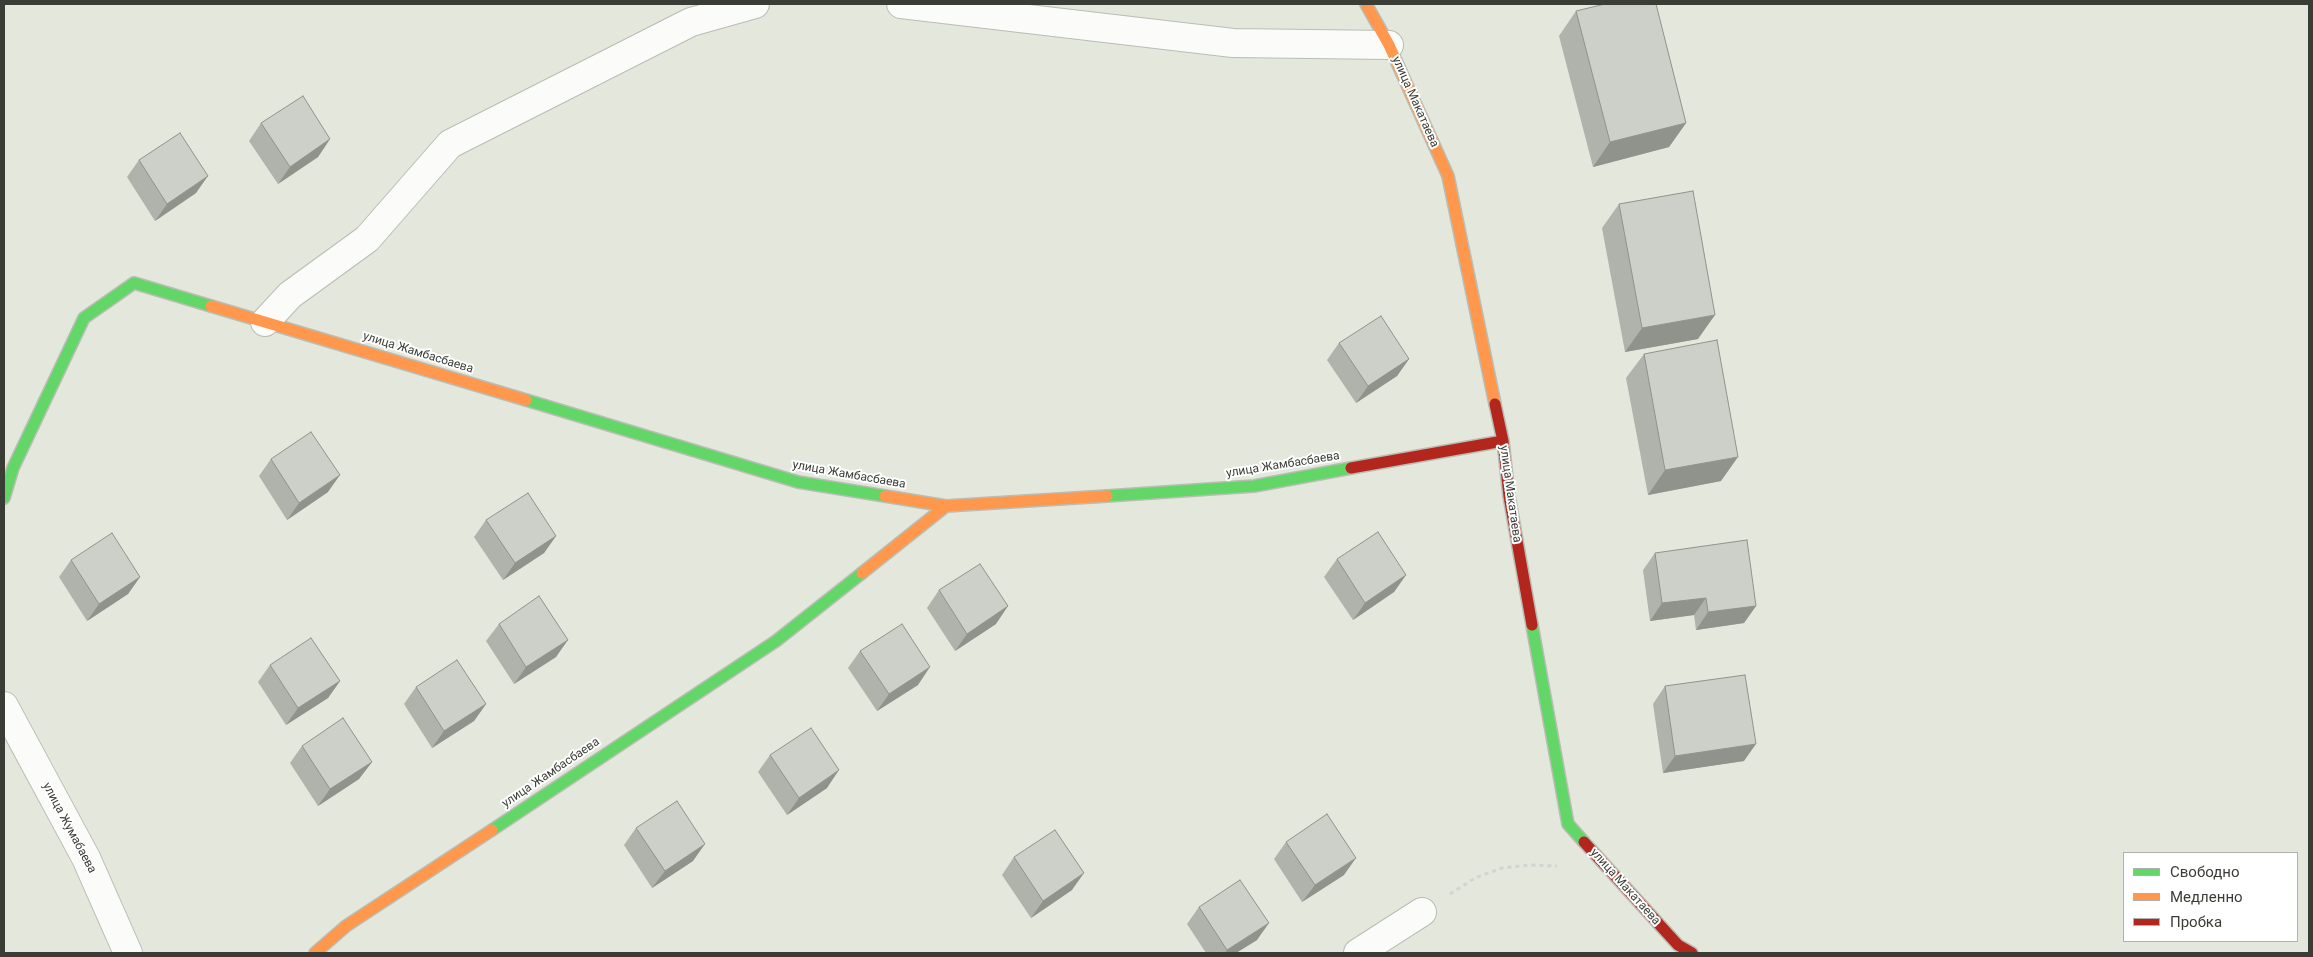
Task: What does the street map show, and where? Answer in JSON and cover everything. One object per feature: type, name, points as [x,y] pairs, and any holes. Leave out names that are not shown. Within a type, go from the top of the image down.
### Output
[{"type":"street","points":[[265,322],[290,295],[367,239],[450,144],[692,22],[755,4]]},
{"type":"street","points":[[901,4],[1233,43],[1389,45]]},
{"type":"street","name":"улица Макатаева","points":[[1366,4],[1389,45],[1448,176],[1503,441],[1509,496],[1568,824],[1678,945],[1692,953]]},
{"type":"street","name":"улица Жамбасбаева","points":[[4,498],[13,468],[84,318],[134,283],[798,482],[946,506],[1254,486],[1503,441]]},
{"type":"street","name":"улица Жамбасбаева","points":[[315,953],[346,926],[776,641],[946,506]]},
{"type":"street","name":"улица Жумабаева","points":[[4,706],[86,858],[128,953]]},
{"type":"street","points":[[1358,953],[1422,912]]},
{"type":"path","points":[[1422,912],[1475,878],[1502,868],[1530,865],[1563,867]]},
{"type":"building","points":[[1605,4],[1656,4],[1686,123],[1610,142],[1576,11]]},
{"type":"building","points":[[303,96],[330,139],[290,167],[261,123]]},
{"type":"building","points":[[180,133],[208,176],[167,204],[139,160]]},
{"type":"building","points":[[1693,191],[1715,315],[1642,328],[1619,204]]},
{"type":"building","points":[[1381,316],[1409,359],[1368,386],[1339,343]]},
{"type":"building","points":[[1717,340],[1738,457],[1665,470],[1644,354]]},
{"type":"building","points":[[311,432],[340,475],[299,503],[271,459]]},
{"type":"building","points":[[528,493],[556,536],[515,563],[486,520]]},
{"type":"building","points":[[1378,532],[1406,575],[1365,603],[1337,559]]},
{"type":"building","points":[[112,533],[140,577],[99,604],[71,560]]},
{"type":"building","points":[[1747,540],[1756,606],[1708,612],[1706,598],[1662,603],[1655,553]]},
{"type":"building","points":[[980,564],[1008,606],[967,634],[939,590]]},
{"type":"building","points":[[539,596],[568,640],[526,667],[499,624]]},
{"type":"building","points":[[902,624],[930,667],[889,694],[860,651]]},
{"type":"building","points":[[311,638],[340,681],[298,708],[270,665]]},
{"type":"building","points":[[457,660],[486,704],[444,731],[416,687]]},
{"type":"building","points":[[1745,675],[1756,744],[1675,756],[1665,686]]},
{"type":"building","points":[[343,718],[372,762],[330,789],[302,746]]},
{"type":"building","points":[[811,728],[839,770],[799,798],[770,755]]},
{"type":"building","points":[[677,801],[705,844],[665,871],[636,828]]},
{"type":"building","points":[[1327,814],[1356,858],[1315,885],[1286,842]]},
{"type":"building","points":[[1055,830],[1084,873],[1043,901],[1014,857]]},
{"type":"building","points":[[1240,880],[1269,923],[1227,950],[1199,907]]},
{"type":"traffic: fast","points":[[4,498],[13,468],[84,318],[134,283],[211,306]]},
{"type":"traffic: fast","points":[[526,400],[798,482],[885,496]]},
{"type":"traffic: fast","points":[[1107,496],[1254,486],[1351,468]]},
{"type":"traffic: fast","points":[[492,830],[776,641],[862,573]]},
{"type":"traffic: fast","points":[[1532,625],[1568,824],[1584,842]]},
{"type":"traffic: slow","points":[[1366,4],[1389,45],[1448,176],[1495,404]]},
{"type":"traffic: slow","points":[[211,306],[526,400]]},
{"type":"traffic: slow","points":[[885,496],[946,506],[1107,496]]},
{"type":"traffic: slow","points":[[862,573],[946,506]]},
{"type":"traffic: slow","points":[[315,953],[346,926],[492,830]]},
{"type":"traffic: jam","points":[[1495,404],[1503,441],[1509,496],[1532,625]]},
{"type":"traffic: jam","points":[[1351,468],[1503,441]]},
{"type":"traffic: jam","points":[[1584,842],[1678,945],[1692,953]]}]
